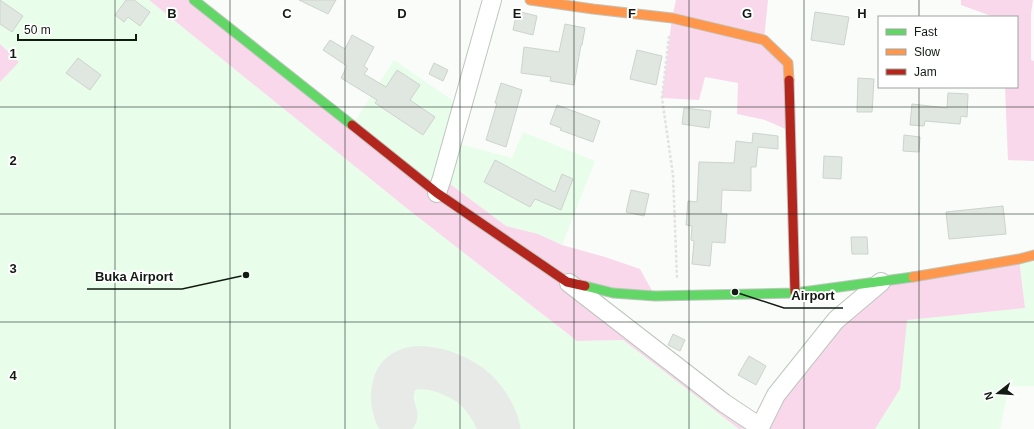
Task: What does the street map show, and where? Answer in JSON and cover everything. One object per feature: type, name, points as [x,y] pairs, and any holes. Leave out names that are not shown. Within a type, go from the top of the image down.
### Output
[{"type":"main road","points":[[194,0],[437,193],[567,282],[613,293],[678,296],[795,293],[880,282],[1034,255]]},
{"type":"main road","points":[[530,0],[672,18],[764,40],[788,64],[795,293]]},
{"type":"street","points":[[437,193],[492,0]]},
{"type":"street","points":[[567,282],[724,403],[760,427],[776,395],[836,320],[880,282]]},
{"type":"path","points":[[672,18],[662,98],[673,175],[678,296]]},
{"type":"shaded area","points":[[0,0],[149,0],[409,210],[577,341],[623,340],[739,429],[0,429],[0,82],[18,62],[0,44]]},
{"type":"shaded area","points":[[149,0],[194,0],[436,192],[442,178],[506,226],[538,234],[562,245],[640,269],[655,296],[569,282],[760,426],[776,395],[881,282],[1019,259],[1025,308],[907,320],[900,389],[875,429],[764,429],[760,427],[739,429],[623,340],[577,341],[409,210]]},
{"type":"shaded area","points":[[676,0],[768,0],[764,40],[788,63],[790,131],[765,120],[737,114],[738,83],[705,77],[699,100],[662,98],[672,18]]},
{"type":"shaded area","points":[[961,0],[1033,0],[1031,13],[1031,60],[1034,61],[1034,161],[1008,160],[1005,88],[1018,88],[1018,16],[991,16],[961,5]]},
{"type":"shaded area","points":[[0,44],[19,62],[0,82]]},
{"type":"shaded area","points":[[394,60],[462,107],[452,142],[512,158],[523,132],[595,161],[562,245],[538,234],[506,226],[442,178],[437,193],[352,126]]},
{"type":"shaded area","points":[[1034,255],[1034,386],[1009,386],[1000,429],[875,429],[900,389],[906,320],[1025,308],[1019,259]]},
{"type":"building","points":[[0,0],[23,16],[12,32],[0,24]]},
{"type":"building","points":[[126,0],[134,0],[150,12],[140,26],[128,17],[124,22],[115,15]]},
{"type":"building","points":[[299,0],[336,0],[328,14]]},
{"type":"building","points":[[517,11],[537,16],[533,35],[513,30]]},
{"type":"building","points":[[815,12],[849,17],[844,45],[811,40]]},
{"type":"building","points":[[565,24],[585,28],[574,85],[550,81],[551,77],[521,73],[524,47],[559,52]]},
{"type":"building","points":[[352,35],[374,47],[364,66],[368,69],[364,74],[386,87],[397,70],[420,85],[410,100],[435,117],[423,135],[375,103],[377,100],[341,78],[347,66],[323,50],[330,40],[345,49]]},
{"type":"building","points":[[637,50],[662,56],[656,85],[630,79]]},
{"type":"building","points":[[78,58],[101,75],[90,90],[66,73]]},
{"type":"building","points":[[434,63],[448,70],[443,81],[429,74]]},
{"type":"building","points":[[858,78],[874,79],[872,112],[857,112]]},
{"type":"building","points":[[501,83],[522,90],[506,147],[486,140],[497,103],[495,103]]},
{"type":"building","points":[[948,93],[968,94],[967,117],[961,116],[960,124],[925,121],[924,126],[910,125],[912,104],[947,108]]},
{"type":"building","points":[[557,105],[600,121],[593,142],[560,130],[561,128],[550,124]]},
{"type":"building","points":[[684,108],[711,111],[709,128],[682,124]]},
{"type":"building","points":[[753,133],[778,136],[778,149],[758,147],[756,167],[751,167],[751,191],[722,190],[721,214],[727,214],[725,243],[712,242],[710,266],[692,264],[694,241],[691,240],[692,226],[686,225],[688,201],[697,202],[699,162],[734,163],[736,141],[752,143]]},
{"type":"building","points":[[904,135],[920,137],[919,152],[903,151]]},
{"type":"building","points":[[824,156],[842,157],[841,179],[823,178]]},
{"type":"building","points":[[495,160],[555,192],[562,174],[573,179],[561,210],[535,199],[530,207],[484,182]]},
{"type":"building","points":[[631,190],[649,194],[644,216],[626,212]]},
{"type":"building","points":[[1003,206],[1006,234],[949,239],[946,212]]},
{"type":"building","points":[[851,237],[867,237],[868,254],[852,254]]},
{"type":"building","points":[[673,334],[685,340],[680,351],[668,345]]},
{"type":"building","points":[[749,356],[766,366],[756,385],[738,375]]},
{"type":"taxiway","points":[[396,415],[392,393],[394,385],[400,375],[409,369],[432,369],[457,377],[476,390],[490,408],[499,429]]},
{"type":"traffic: fast","points":[[194,0],[352,125]]},
{"type":"traffic: fast","points":[[585,286],[613,293],[655,296],[795,293],[913,277]]},
{"type":"traffic: slow","points":[[530,0],[672,18],[764,40],[788,63],[789,80]]},
{"type":"traffic: slow","points":[[913,277],[1019,259],[1034,255]]},
{"type":"traffic: jam","points":[[789,80],[795,293]]},
{"type":"traffic: jam","points":[[352,125],[437,193],[567,282],[585,286]]},
{"type":"place","name":"Buka Airport","points":[[246,275]]},
{"type":"place","name":"Airport","points":[[735,292]]}]
